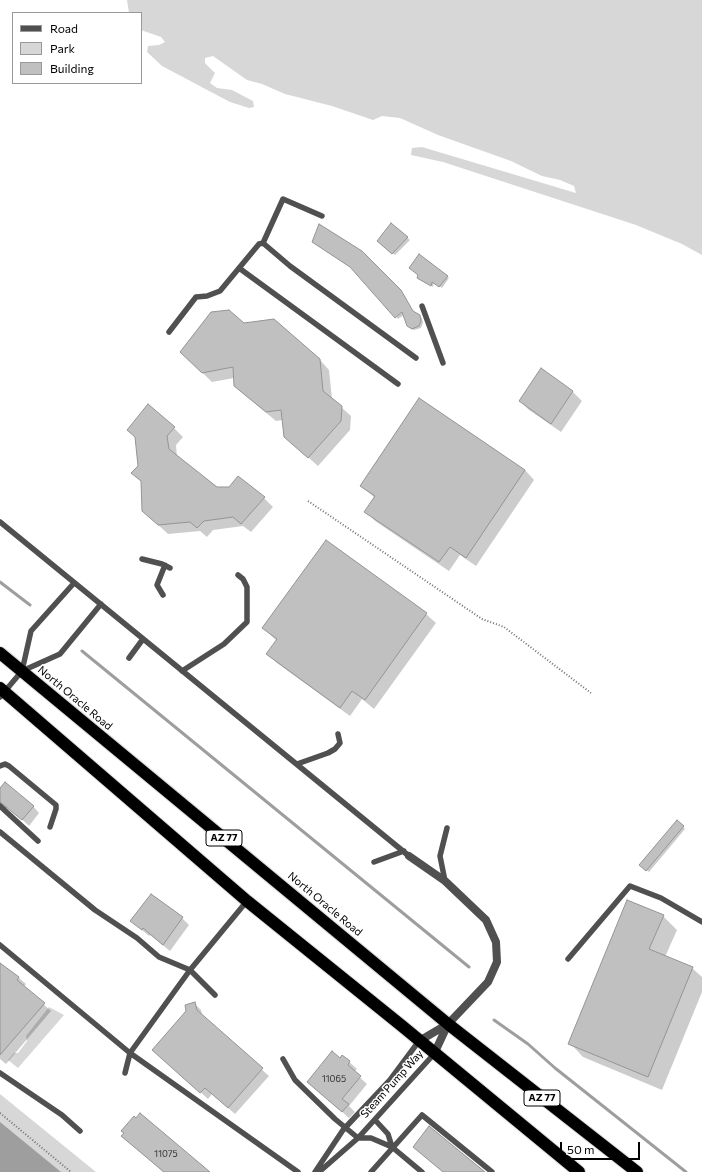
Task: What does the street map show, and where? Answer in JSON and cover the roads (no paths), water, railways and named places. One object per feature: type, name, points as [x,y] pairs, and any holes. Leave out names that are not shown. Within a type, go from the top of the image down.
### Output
[{"type":"highway","name":"North Oracle Road","points":[[0,653],[448,1024],[637,1172]]},
{"type":"highway","name":"AZ 77","points":[[1,692],[247,901],[579,1172]]},
{"type":"street","name":"Steam Pump Way","points":[[407,853],[445,882],[486,920],[496,942],[497,962],[488,982],[448,1024],[434,1054]]},
{"type":"street","points":[[419,1041],[448,1024]]},
{"type":"lane","points":[[169,332],[196,297],[207,296],[220,290],[259,244],[263,243],[283,199],[322,216]]},
{"type":"lane","points":[[263,243],[290,266],[416,358]]},
{"type":"lane","points":[[239,268],[398,384]]},
{"type":"lane","points":[[422,306],[443,363]]},
{"type":"lane","points":[[0,522],[407,853]]},
{"type":"lane","points":[[142,559],[167,567],[157,585],[163,595]]},
{"type":"lane","points":[[182,671],[224,644],[247,622],[249,615],[246,603],[247,587],[243,579],[238,575]]},
{"type":"lane","points":[[22,671],[31,631],[74,583]]},
{"type":"lane","points":[[1,692],[22,671],[60,654],[101,604]]},
{"type":"lane","points":[[129,658],[143,638]]},
{"type":"lane","points":[[297,764],[335,749],[340,743],[338,734]]},
{"type":"lane","points":[[0,766],[5,764],[9,766],[56,804],[56,809],[50,827]]},
{"type":"lane","points":[[0,806],[38,841]]},
{"type":"lane","points":[[445,882],[440,856],[447,828]]},
{"type":"lane","points":[[0,832],[95,910],[138,938],[159,957],[190,970],[215,995]]},
{"type":"lane","points":[[374,862],[407,853]]},
{"type":"lane","points":[[568,958],[630,886],[661,898],[702,922]]},
{"type":"lane","points":[[125,1073],[130,1053],[190,970],[247,901]]},
{"type":"lane","points":[[0,945],[130,1053],[298,1172]]},
{"type":"lane","name":"Steam Pump Way","points":[[315,1172],[345,1128],[390,1080],[419,1041]]},
{"type":"lane","name":"Steam Pump Way","points":[[319,1172],[358,1138],[434,1054]]},
{"type":"lane","points":[[283,1059],[295,1080],[345,1128],[358,1138],[371,1138],[392,1147],[422,1172]]},
{"type":"lane","points":[[0,1073],[62,1116],[80,1131]]},
{"type":"lane","points":[[371,1172],[422,1115],[492,1172]]},
{"type":"lane","points":[[375,1120],[388,1134],[392,1147]]},
{"type":"waterway","points":[[0,582],[30,605]]},
{"type":"waterway","points":[[82,651],[469,967]]},
{"type":"waterway","points":[[494,1020],[528,1044],[555,1068],[686,1172]]}]
